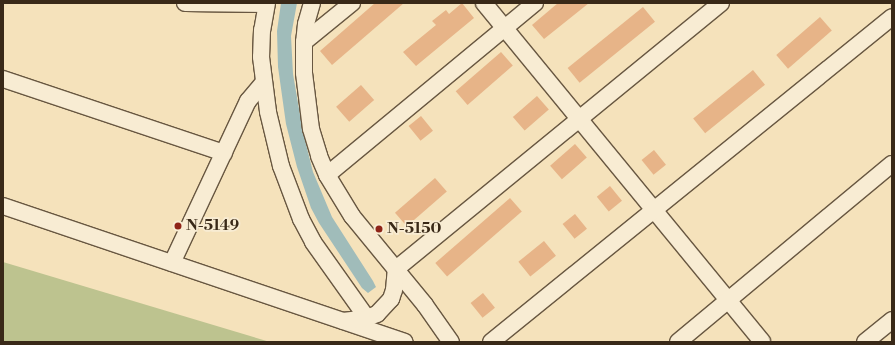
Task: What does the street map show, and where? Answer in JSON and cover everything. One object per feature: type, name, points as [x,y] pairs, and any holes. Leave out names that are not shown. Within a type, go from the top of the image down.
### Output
[{"type":"street","points":[[185,3],[267,4],[262,30],[261,57],[264,83],[281,166],[301,219],[313,242],[367,318]]},
{"type":"street","points":[[312,3],[304,42],[304,73],[311,129],[327,175],[352,216],[425,305],[452,342]]},
{"type":"street","points":[[304,42],[352,3]]},
{"type":"street","points":[[484,3],[762,342]]},
{"type":"street","points":[[327,175],[535,3]]},
{"type":"street","points":[[343,321],[367,318],[377,314],[390,299],[394,290],[396,269],[721,3]]},
{"type":"street","points":[[491,342],[892,17]]},
{"type":"street","points":[[3,79],[224,153]]},
{"type":"street","points":[[172,263],[248,101],[264,83]]},
{"type":"street","points":[[678,342],[892,164]]},
{"type":"street","points":[[3,206],[405,342]]},
{"type":"street","points":[[865,342],[892,320]]},
{"type":"green space","points":[[3,262],[270,342],[3,342]]},
{"type":"water","points":[[281,3],[297,3],[291,36],[293,74],[303,132],[313,172],[332,217],[376,287],[368,293],[362,288],[319,223],[311,208],[297,167],[286,124],[278,67],[277,31]]},
{"type":"building","points":[[375,3],[404,3],[332,65],[320,51]]},
{"type":"building","points":[[462,3],[474,18],[416,66],[403,52],[436,25],[432,21],[446,10],[449,14]]},
{"type":"building","points":[[558,3],[589,3],[544,39],[532,25]]},
{"type":"building","points":[[643,7],[655,22],[580,83],[568,68]]},
{"type":"building","points":[[820,17],[832,31],[788,69],[776,55]]},
{"type":"building","points":[[501,52],[513,66],[468,105],[456,91]]},
{"type":"building","points":[[753,70],[765,85],[705,133],[693,118]]},
{"type":"building","points":[[361,85],[374,100],[349,122],[336,107]]},
{"type":"building","points":[[537,96],[549,110],[525,131],[513,117]]},
{"type":"building","points":[[421,116],[433,131],[421,141],[409,126]]},
{"type":"building","points":[[575,144],[587,158],[562,179],[550,166]]},
{"type":"building","points":[[654,150],[666,165],[654,175],[642,160]]},
{"type":"building","points":[[435,178],[447,192],[407,226],[395,213]]},
{"type":"building","points":[[610,186],[622,201],[609,211],[597,197]]},
{"type":"building","points":[[510,198],[522,212],[447,277],[435,263]]},
{"type":"building","points":[[575,214],[587,229],[575,239],[563,224]]},
{"type":"building","points":[[544,241],[556,256],[530,277],[518,262]]},
{"type":"building","points":[[483,293],[495,308],[483,318],[471,303]]},
{"type":"place","name":"N-5149","points":[[178,226]]},
{"type":"place","name":"N-5150","points":[[379,229]]}]
